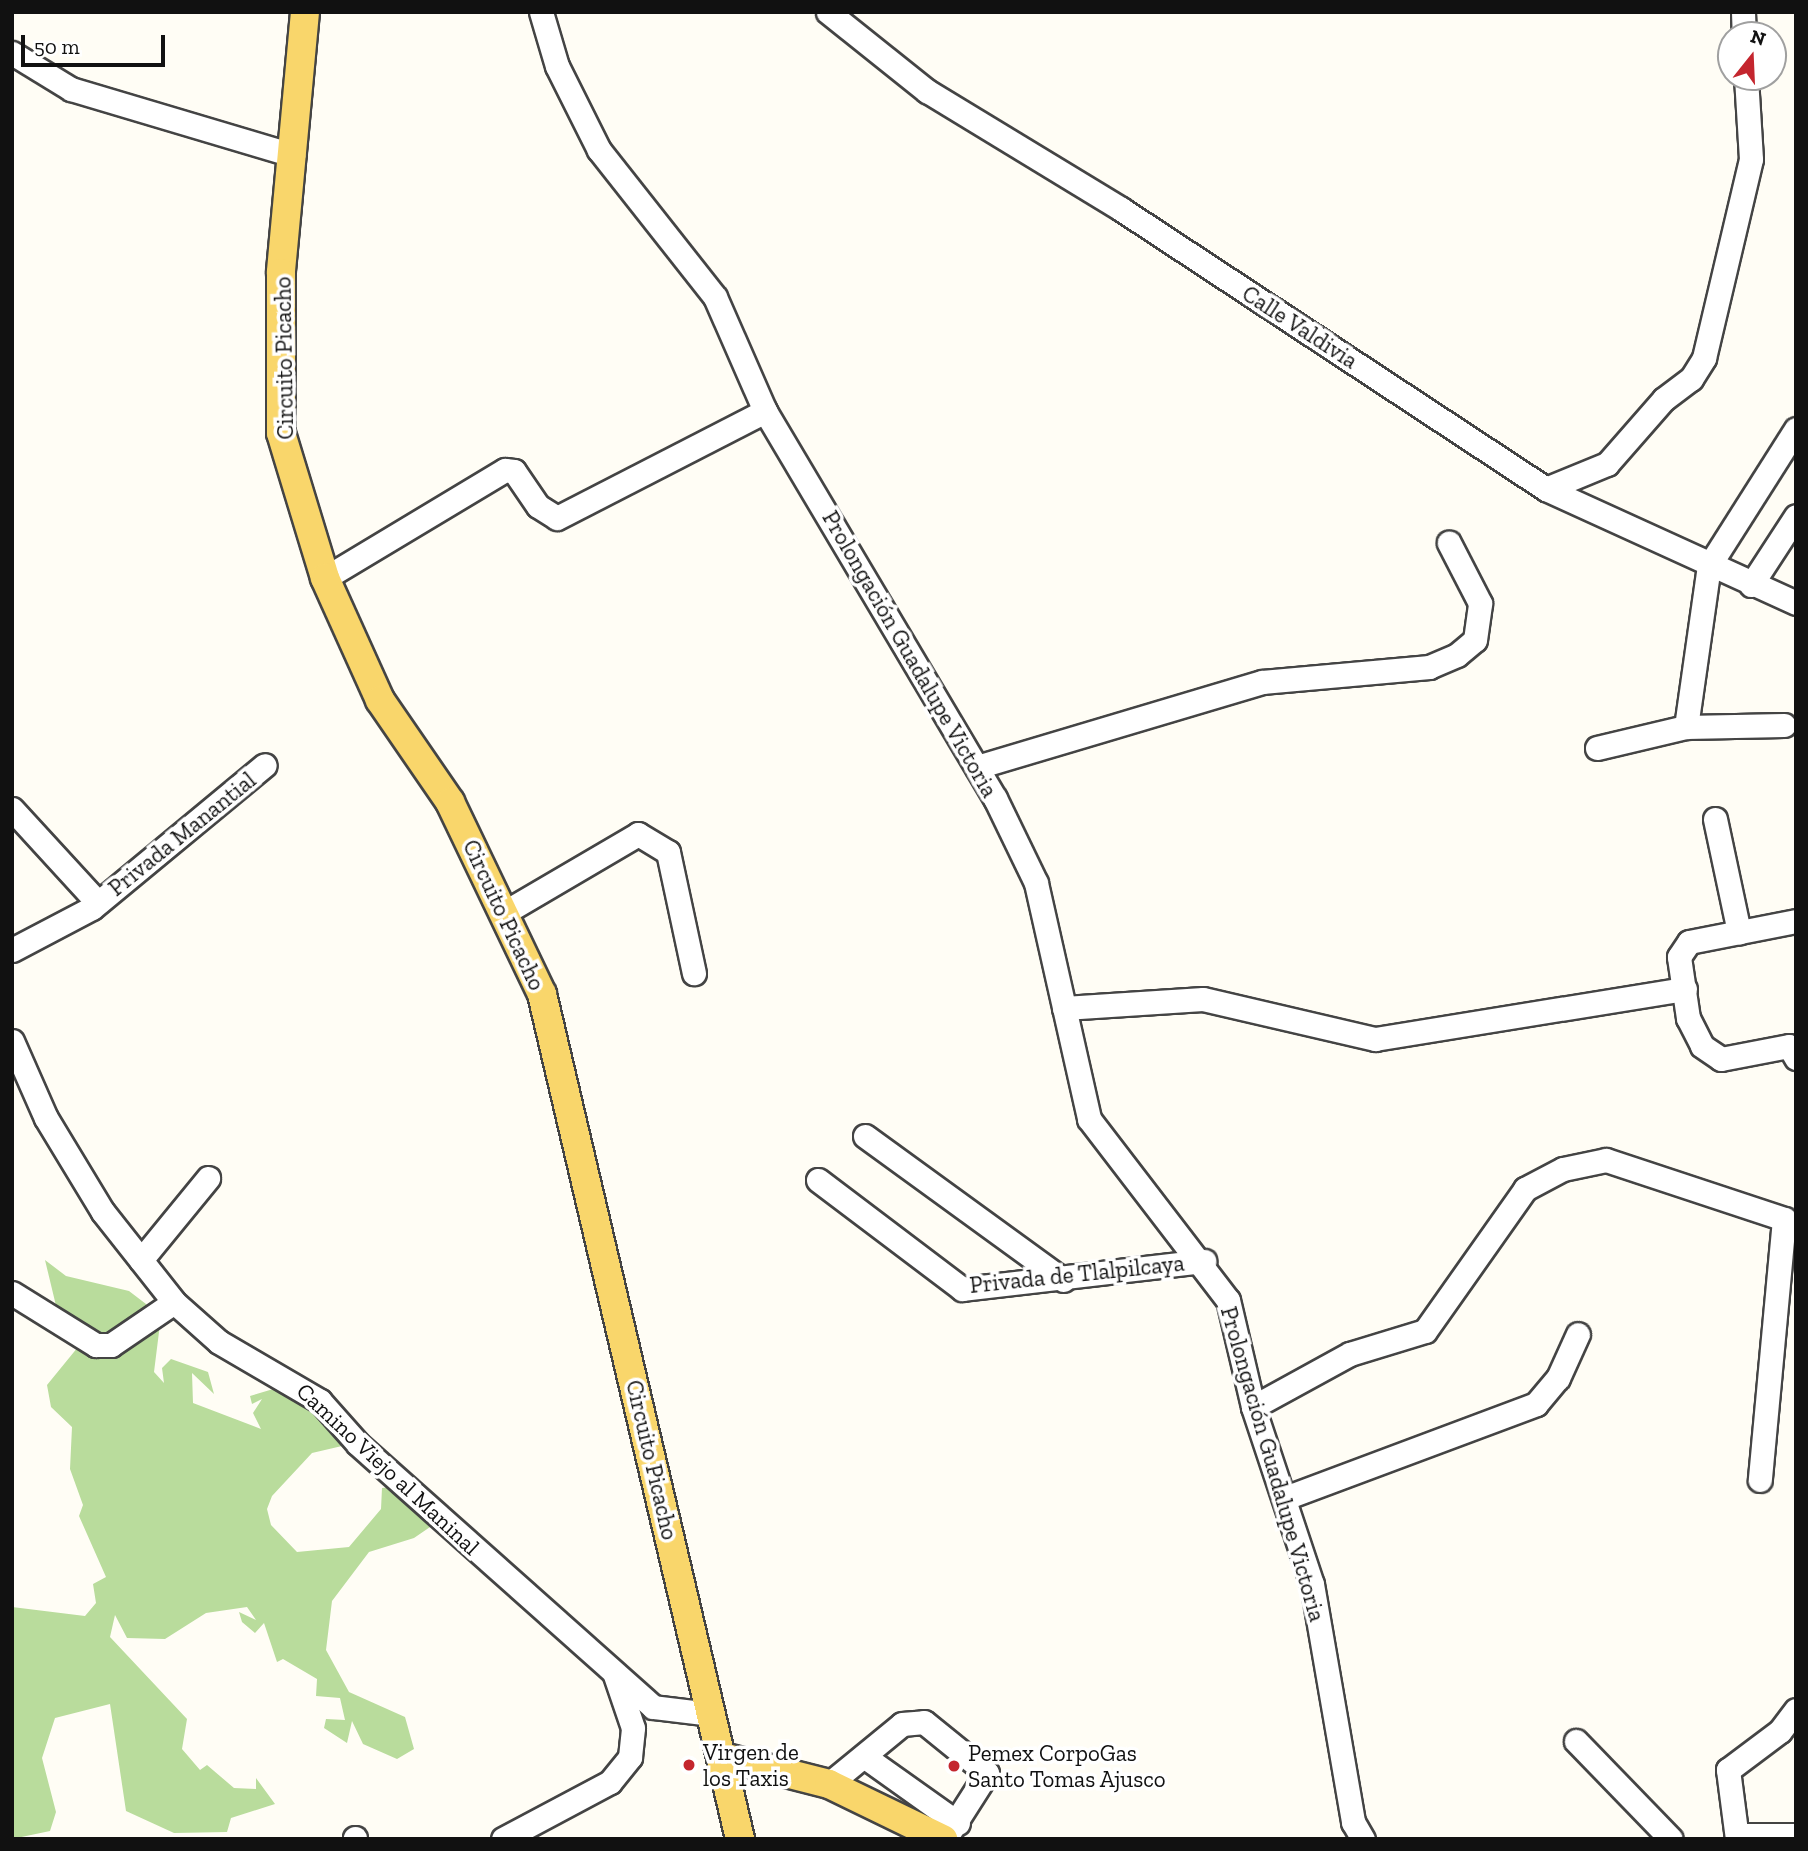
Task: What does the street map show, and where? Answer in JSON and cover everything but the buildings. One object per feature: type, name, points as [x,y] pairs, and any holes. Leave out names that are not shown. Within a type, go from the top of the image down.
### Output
[{"type":"main road","name":"Circuito Picacho","points":[[305,12],[281,273],[281,433],[326,578],[380,700],[450,802],[507,911],[542,994],[572,1108],[740,1839]]},
{"type":"main road","points":[[723,1757],[829,1784],[949,1834]]},
{"type":"street","name":"Prolongación Guadalupe Victoria","points":[[541,12],[578,113],[599,150],[715,298],[765,411],[977,767],[1036,883],[1089,1119],[1204,1261],[1228,1300],[1253,1407],[1311,1584],[1353,1822],[1363,1839]]},
{"type":"street","name":"Calle Valdivia","points":[[828,12],[927,91],[1121,209],[1546,489],[1709,566],[1796,603]]},
{"type":"street","points":[[12,53],[71,89],[293,155]]},
{"type":"street","points":[[1546,489],[1607,464],[1664,399],[1691,379],[1703,358],[1751,159],[1747,91]]},
{"type":"street","points":[[326,578],[505,470],[521,478],[538,506],[557,518],[765,411]]},
{"type":"street","points":[[1686,727],[1709,566],[1796,429]]},
{"type":"street","points":[[1751,585],[1796,516]]},
{"type":"street","points":[[977,767],[1262,682],[1429,667],[1457,654],[1475,640],[1480,603],[1449,543]]},
{"type":"street","points":[[1597,748],[1686,727],[1784,725]]},
{"type":"street","name":"Privada Manantial","points":[[12,950],[98,903],[265,765]]},
{"type":"street","points":[[12,809],[98,903]]},
{"type":"street","points":[[1715,819],[1739,932]]},
{"type":"street","points":[[507,911],[638,834],[668,852],[695,973]]},
{"type":"street","points":[[1796,921],[1739,932],[1680,949],[1688,1018],[1702,1046],[1721,1059],[1789,1046],[1796,1058]]},
{"type":"street","points":[[1064,1008],[1203,999],[1375,1039],[1685,989]]},
{"type":"street","name":"Camino Viejo al Maninal","points":[[12,1041],[46,1118],[103,1212],[174,1302],[219,1342],[320,1401],[358,1444],[653,1707],[711,1714]]},
{"type":"street","points":[[865,1136],[1063,1280]]},
{"type":"street","points":[[1253,1407],[1350,1354],[1425,1331],[1525,1189],[1563,1170],[1606,1160],[1642,1167],[1784,1219],[1760,1480]]},
{"type":"street","points":[[141,1260],[208,1178]]},
{"type":"street","name":"Privada de Tlalpilcaya","points":[[818,1180],[962,1289],[1063,1280],[1204,1261]]},
{"type":"street","points":[[12,1293],[96,1345],[111,1345],[174,1302]]},
{"type":"street","points":[[1285,1498],[1536,1404],[1558,1378],[1578,1334]]},
{"type":"street","points":[[503,1839],[610,1782],[630,1757],[633,1728],[614,1672]]},
{"type":"street","points":[[1796,1710],[1780,1731],[1728,1770],[1737,1837],[1796,1835]]},
{"type":"street","points":[[829,1784],[902,1724],[924,1722],[987,1773],[949,1834],[865,1757]]},
{"type":"street","points":[[1576,1741],[1671,1839]]},
{"type":"green space","points":[[45,1260],[66,1276],[129,1291],[146,1304],[160,1324],[154,1372],[164,1383],[162,1368],[171,1359],[208,1372],[214,1394],[192,1373],[193,1403],[261,1429],[253,1413],[262,1399],[252,1404],[250,1396],[290,1384],[347,1430],[372,1439],[312,1453],[272,1496],[267,1509],[271,1525],[297,1552],[349,1547],[381,1509],[382,1488],[410,1485],[452,1512],[414,1538],[369,1552],[332,1601],[326,1650],[349,1692],[405,1717],[414,1749],[397,1759],[363,1744],[352,1721],[347,1743],[324,1728],[326,1719],[345,1720],[340,1698],[316,1696],[317,1679],[283,1659],[277,1662],[264,1623],[255,1633],[242,1622],[239,1612],[256,1620],[247,1607],[206,1613],[165,1639],[127,1638],[115,1615],[110,1637],[187,1719],[182,1749],[200,1770],[207,1765],[234,1788],[256,1789],[256,1778],[275,1804],[231,1818],[227,1832],[174,1833],[126,1811],[110,1704],[55,1718],[42,1758],[56,1812],[50,1831],[12,1839],[12,1607],[85,1616],[96,1603],[93,1584],[106,1577],[79,1516],[83,1505],[70,1469],[72,1427],[51,1407],[47,1385],[78,1347],[54,1318],[45,1328],[44,1316],[58,1314]]},
{"type":"place","name":"Virgen de los Taxis","points":[[689,1765]]},
{"type":"place","name":"Pemex CorpoGas Santo Tomas Ajusco","points":[[954,1766]]}]
